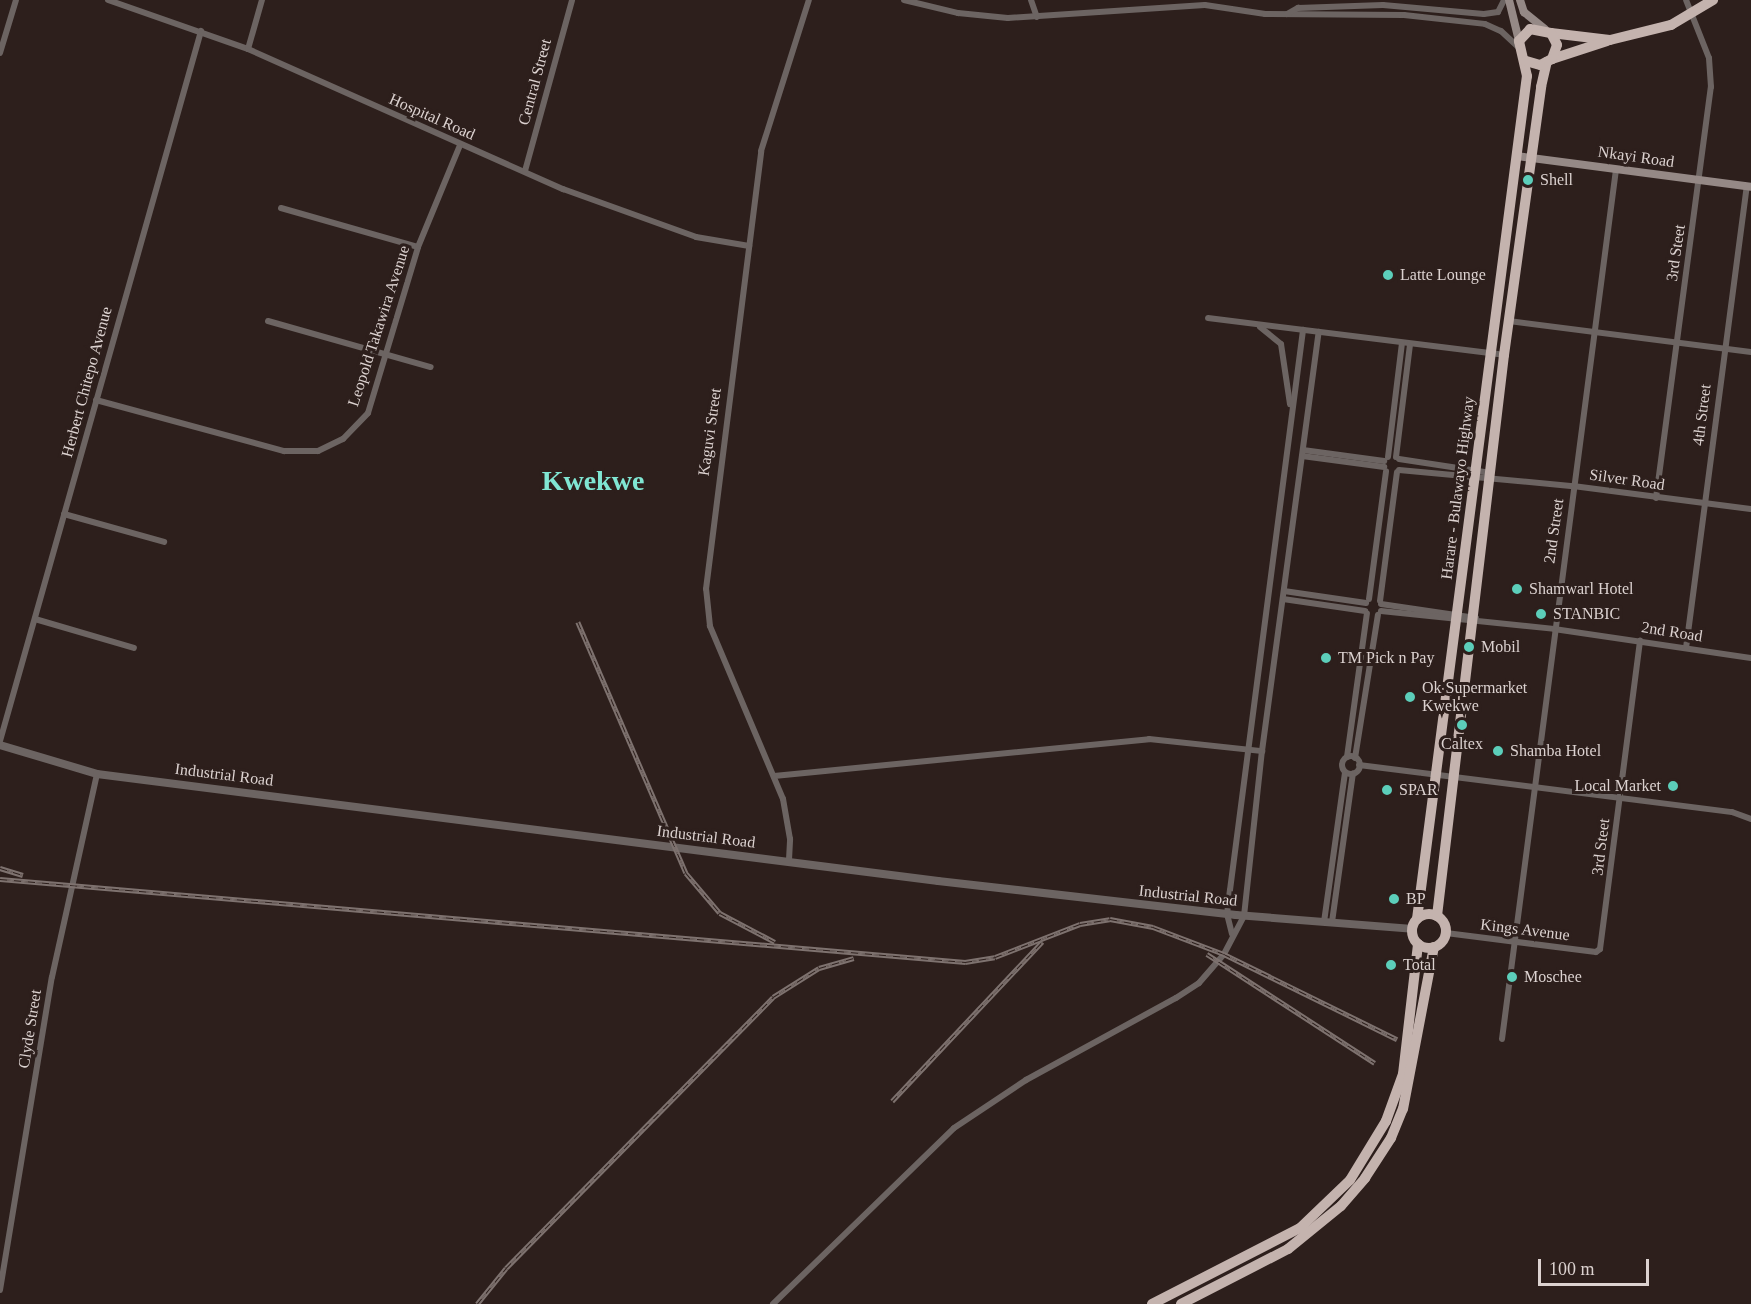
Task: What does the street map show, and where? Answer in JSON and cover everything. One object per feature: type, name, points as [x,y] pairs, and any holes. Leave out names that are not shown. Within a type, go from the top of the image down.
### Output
[{"type":"highway","points":[[1610,40],[1530,29],[1519,45],[1526,61],[1550,60],[1610,40],[1671,24],[1713,0]]},
{"type":"highway","name":"Harare - Bulawayo Highway","points":[[1437,916],[1451,776],[1493,478],[1504,355],[1527,184],[1550,60],[1557,45],[1548,31]]},
{"type":"highway","name":"Harare - Bulawayo Highway","points":[[1415,924],[1427,861],[1490,354],[1514,182],[1526,61]]},
{"type":"highway","points":[[1514,182],[1527,184]]},
{"type":"highway","points":[[1508,224],[1522,226]]},
{"type":"highway","points":[[1482,425],[1496,427]]},
{"type":"highway","points":[[1427,861],[1441,864]]},
{"type":"highway","points":[[1152,1304],[1300,1228],[1350,1180],[1386,1120],[1396,1095],[1421,992],[1434,947],[1446,933],[1445,924],[1437,916],[1426,914],[1415,924],[1421,992],[1403,1109],[1391,1138],[1365,1178],[1341,1206],[1288,1249],[1181,1304]]},
{"type":"highway","points":[[1418,944],[1434,947]]},
{"type":"main road","points":[[1507,0],[1519,45]]},
{"type":"main road","points":[[1520,0],[1524,12],[1548,31]]},
{"type":"main road","name":"Nkayi Road","points":[[1517,156],[1749,187]]},
{"type":"street","points":[[0,53],[16,0]]},
{"type":"street","name":"Hospital Road","points":[[108,0],[248,49],[563,189],[696,237],[749,246]]},
{"type":"street","points":[[248,49],[262,0]]},
{"type":"street","name":"Central Street","points":[[525,171],[572,0]]},
{"type":"street","name":"Kaguvi Street","points":[[789,860],[788,820],[774,777],[710,626],[706,605],[719,462],[761,152],[809,0]]},
{"type":"street","points":[[904,0],[958,13],[1037,17],[1205,2],[1286,14],[1389,5],[1485,14],[1498,12],[1507,0]]},
{"type":"street","points":[[1031,0],[1037,17]]},
{"type":"street","points":[[1298,0],[1298,12]]},
{"type":"street","name":"3rd Steet","points":[[1656,498],[1700,181],[1710,74],[1709,58],[1686,0]]},
{"type":"street","points":[[1298,12],[1391,14],[1476,22],[1501,31],[1519,45]]},
{"type":"street","name":"Herbert Chitepo Avenue","points":[[0,741],[201,31]]},
{"type":"street","name":"Leopold Takawira Avenue","points":[[96,400],[285,451],[318,451],[360,424],[368,413],[418,247],[460,145]]},
{"type":"street","name":"2nd Street","points":[[1502,1039],[1616,170]]},
{"type":"street","name":"4th Street","points":[[1686,648],[1724,348],[1749,187]]},
{"type":"street","points":[[281,208],[418,247]]},
{"type":"street","points":[[1208,318],[1504,355]]},
{"type":"street","points":[[268,321],[431,367]]},
{"type":"street","points":[[1509,321],[1594,330],[1751,352]]},
{"type":"street","points":[[1253,324],[1281,344],[1291,419]]},
{"type":"street","points":[[1232,934],[1227,914],[1303,330]]},
{"type":"street","points":[[773,1304],[954,1128],[1007,1091],[1176,998],[1218,963],[1244,916],[1262,751],[1319,332]]},
{"type":"street","points":[[1328,922],[1345,772],[1342,764],[1347,758],[1402,343]]},
{"type":"street","points":[[1359,765],[1355,758],[1380,608],[1398,471],[1397,458],[1410,344]]},
{"type":"street","points":[[1303,453],[1386,464],[1398,471],[1475,475]]},
{"type":"street","points":[[1386,464],[1397,458],[1475,475]]},
{"type":"street","name":"Silver Road","points":[[1475,475],[1751,509]]},
{"type":"street","points":[[64,514],[164,542]]},
{"type":"street","points":[[1283,595],[1367,601],[1380,608]]},
{"type":"street","points":[[1283,595],[1366,612],[1380,608]]},
{"type":"street","name":"2nd Road","points":[[1380,608],[1554,629],[1751,658]]},
{"type":"street","points":[[35,619],[134,648]]},
{"type":"street","name":"3rd Steet","points":[[1600,949],[1640,641]]},
{"type":"street","points":[[1259,655],[1275,657]]},
{"type":"street","points":[[774,777],[1149,739],[1262,751]]},
{"type":"street","name":"Industrial Road","points":[[0,745],[97,774],[1244,916],[1328,922],[1415,924]]},
{"type":"street","points":[[1347,758],[1355,758]]},
{"type":"street","points":[[1359,765],[1620,797],[1740,814],[1751,819]]},
{"type":"street","points":[[1328,922],[1353,773],[1359,765]]},
{"type":"street","points":[[1345,772],[1353,773]]},
{"type":"street","name":"Clyde Street","points":[[0,1290],[52,977],[97,774]]},
{"type":"street","name":"Kings Avenue","points":[[1446,933],[1596,952],[1600,949]]},
{"type":"railway","points":[[578,622],[686,873],[720,913],[775,942]]},
{"type":"railway","points":[[0,868],[23,875]]},
{"type":"railway","points":[[0,879],[965,962],[995,957],[1080,924],[1110,919],[1153,927],[1224,954],[1397,1039]]},
{"type":"railway","points":[[892,1101],[1042,942]]},
{"type":"railway","points":[[1207,954],[1375,1063]]},
{"type":"railway","points":[[477,1304],[506,1268],[773,997],[819,968],[854,958]]},
{"type":"place","name":"Shell","points":[[1528,180]]},
{"type":"place","name":"Latte Lounge","points":[[1388,275]]},
{"type":"place","name":"Shamwarl Hotel","points":[[1517,589]]},
{"type":"place","name":"STANBIC","points":[[1541,614]]},
{"type":"place","name":"Mobil","points":[[1469,647]]},
{"type":"place","name":"TM Pick n Pay","points":[[1326,658]]},
{"type":"place","name":"Ok Supermarket Kwekwe","points":[[1410,697]]},
{"type":"place","name":"Caltex","points":[[1462,725]]},
{"type":"place","name":"Shamba Hotel","points":[[1498,751]]},
{"type":"place","name":"Local Market","points":[[1673,786]]},
{"type":"place","name":"SPAR","points":[[1387,790]]},
{"type":"place","name":"BP","points":[[1394,899]]},
{"type":"place","name":"Total","points":[[1391,965]]},
{"type":"place","name":"Moschee","points":[[1512,977]]},
{"type":"district","name":"Kwekwe","points":[[593,481]]}]
